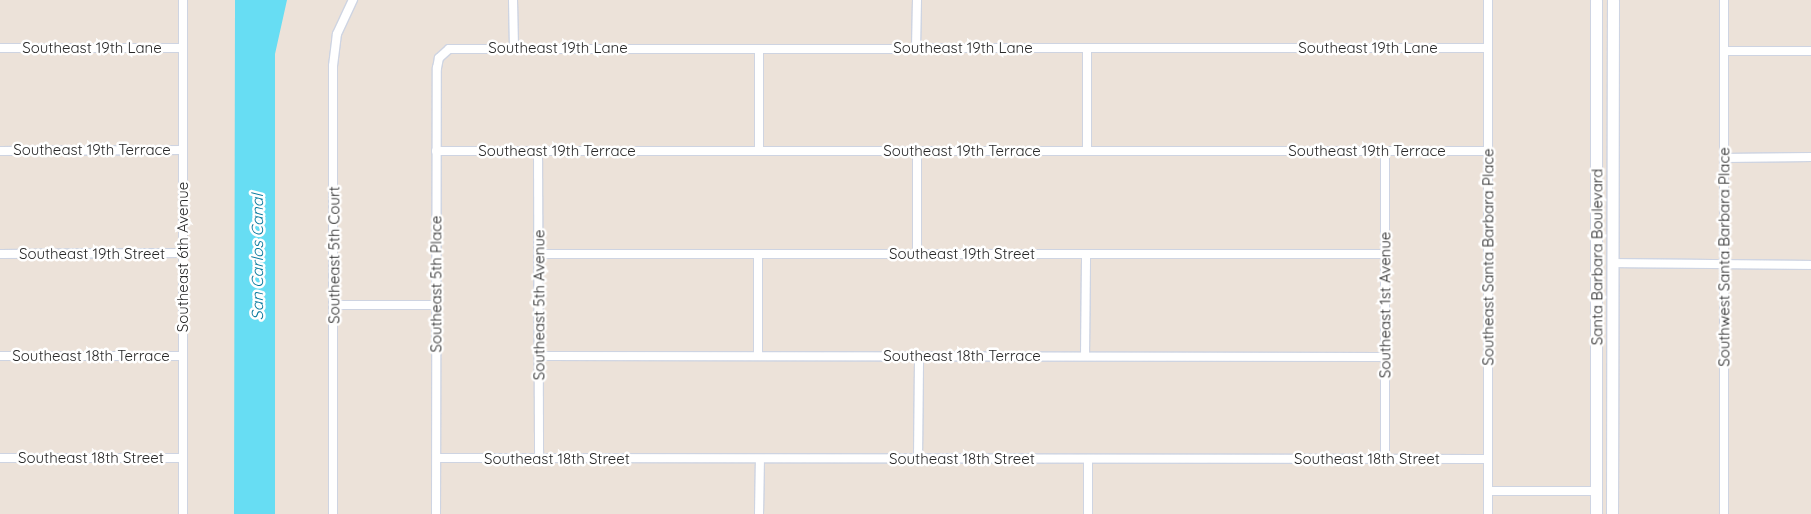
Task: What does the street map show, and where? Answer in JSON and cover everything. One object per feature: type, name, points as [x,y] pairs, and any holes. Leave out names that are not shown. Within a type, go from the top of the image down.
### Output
[{"type":"main road","name":"Santa Barbara Boulevard","points":[[1596,0],[1596,514]]},
{"type":"main road","name":"Santa Barbara Boulevard","points":[[1612,0],[1612,514]]},
{"type":"main road","points":[[1597,141],[1603,166],[1604,250],[1606,258],[1612,263]]},
{"type":"main road","points":[[1596,491],[1604,498],[1605,514]]},
{"type":"street","name":"Southeast 6th Avenue","points":[[183,0],[183,514]]},
{"type":"street","name":"Southeast 5th Court","points":[[333,514],[334,54],[337,34],[353,0]]},
{"type":"street","points":[[513,0],[514,48]]},
{"type":"street","points":[[916,48],[917,0]]},
{"type":"street","name":"Southeast Santa Barbara Place","points":[[1488,0],[1488,514]]},
{"type":"street","name":"Southwest Santa Barbara Place","points":[[1724,0],[1724,514]]},
{"type":"street","name":"Southeast 19th Lane","points":[[0,48],[183,48]]},
{"type":"street","name":"Southeast 19th Lane","points":[[441,55],[454,48],[1488,48]]},
{"type":"street","points":[[759,48],[760,151]]},
{"type":"street","points":[[1087,48],[1087,151]]},
{"type":"street","points":[[1724,51],[1811,51]]},
{"type":"street","name":"Southeast 5th Place","points":[[436,514],[436,68],[441,55]]},
{"type":"street","name":"Southeast 19th Terrace","points":[[0,151],[183,150]]},
{"type":"street","name":"Southeast 19th Terrace","points":[[436,151],[1488,151]]},
{"type":"street","name":"Southeast 5th Avenue","points":[[538,151],[539,459]]},
{"type":"street","name":"Southeast 1st Avenue","points":[[1385,458],[1386,151]]},
{"type":"street","points":[[917,152],[918,254]]},
{"type":"street","points":[[1724,158],[1811,157]]},
{"type":"street","name":"Southeast 19th Street","points":[[0,254],[183,253]]},
{"type":"street","name":"Southeast 19th Street","points":[[539,254],[1385,254]]},
{"type":"street","points":[[758,254],[758,356]]},
{"type":"street","points":[[1085,356],[1086,254]]},
{"type":"street","points":[[1612,263],[1724,266],[1811,265]]},
{"type":"street","points":[[334,305],[436,305]]},
{"type":"street","name":"Southeast 18th Terrace","points":[[0,356],[183,356]]},
{"type":"street","name":"Southeast 18th Terrace","points":[[539,356],[1385,357]]},
{"type":"street","points":[[918,458],[919,356]]},
{"type":"street","name":"Southeast 18th Street","points":[[0,458],[183,458]]},
{"type":"street","name":"Southeast 18th Street","points":[[436,458],[1488,459]]},
{"type":"street","points":[[759,514],[760,459]]},
{"type":"street","points":[[1088,459],[1088,514]]},
{"type":"street","points":[[1489,490],[1596,491]]},
{"type":"water","name":"San Carlos Canal","points":[[235,0],[287,0],[275,54],[275,514],[234,514]]}]
